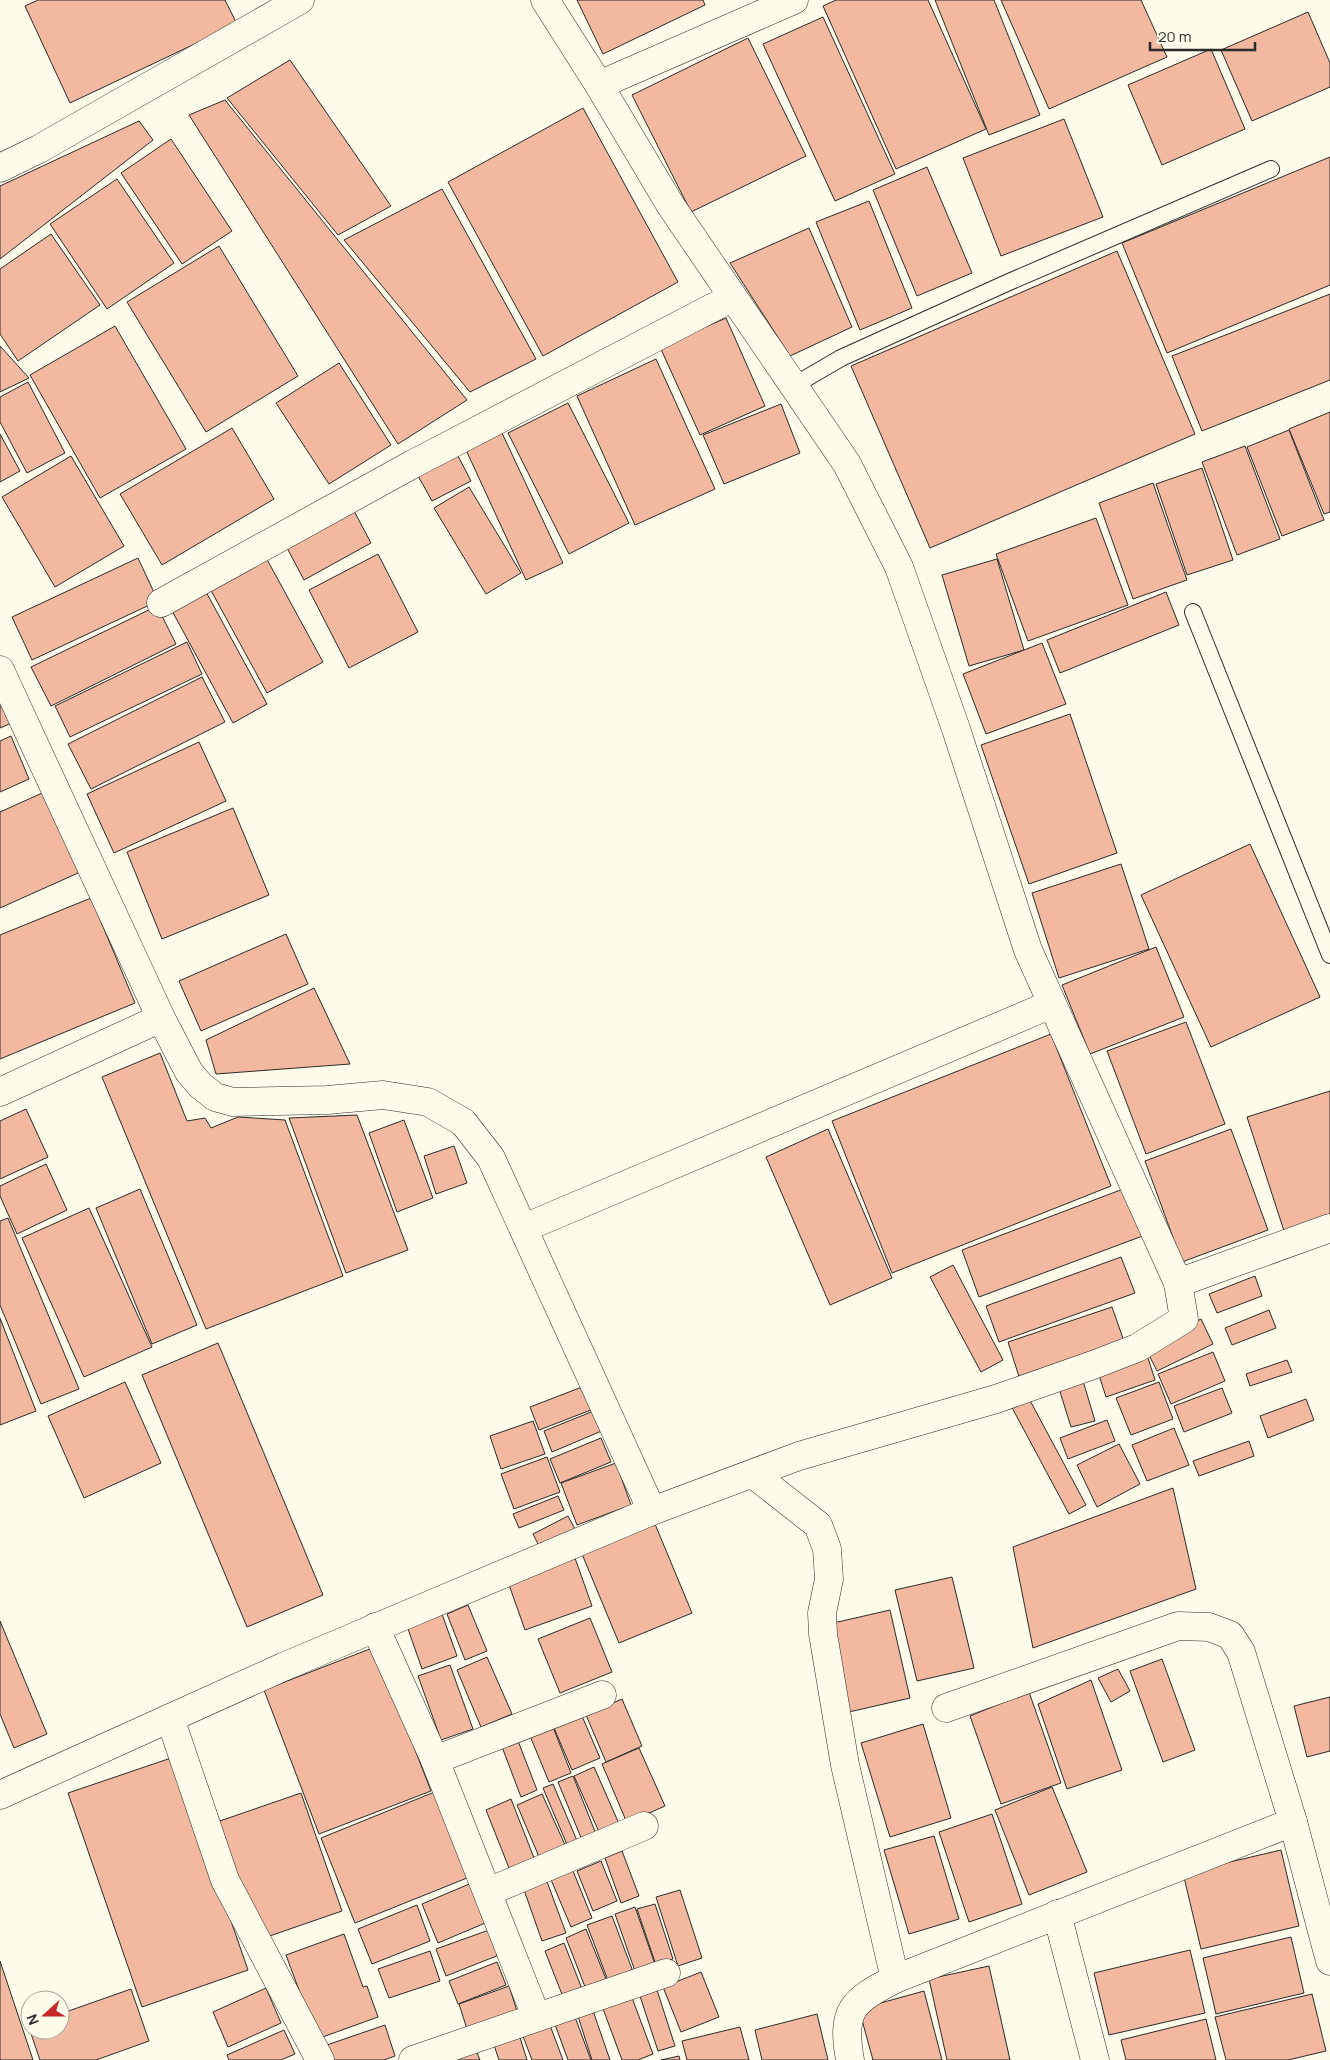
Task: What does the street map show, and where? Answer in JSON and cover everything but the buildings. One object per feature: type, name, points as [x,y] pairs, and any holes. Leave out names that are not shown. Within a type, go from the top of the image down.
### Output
[{"type":"street","points":[[0,168],[39,149],[300,0]]},
{"type":"street","points":[[0,1795],[374,1627],[652,1511],[800,1456],[996,1399],[1137,1348],[1184,1319],[1178,1283],[1028,950],[956,728],[900,567],[847,464],[731,298],[671,206],[599,85],[545,0]]},
{"type":"street","points":[[599,85],[794,0]]},
{"type":"street","points":[[161,603],[413,464],[731,298]]},
{"type":"street","points":[[0,670],[161,1018],[189,1072],[200,1085],[215,1097],[233,1102],[327,1100],[383,1095],[428,1102],[462,1122],[491,1158],[652,1511]]},
{"type":"street","points":[[524,1228],[1052,1004]]},
{"type":"street","points":[[0,1092],[161,1018]]},
{"type":"street","points":[[1178,1283],[1330,1228]]},
{"type":"street","points":[[753,1474],[818,1525],[827,1550],[829,1579],[822,1613],[823,1634],[845,1765],[895,1979]]},
{"type":"street","points":[[946,1708],[1178,1626],[1209,1627],[1230,1635],[1241,1652],[1293,1822],[1330,1961]]},
{"type":"street","points":[[374,1627],[435,1760],[536,2016]]},
{"type":"street","points":[[435,1760],[602,1695]]},
{"type":"street","points":[[170,1718],[225,1880],[320,2060]]},
{"type":"street","points":[[850,2060],[846,2021],[853,2008],[869,1992],[895,1979],[1057,1914],[1293,1822]]},
{"type":"street","points":[[488,1892],[644,1826]]},
{"type":"street","points":[[1057,1914],[1094,2060]]},
{"type":"street","points":[[413,2060],[536,2016],[666,1973]]},
{"type":"lane","points":[[793,386],[850,354],[1009,282],[1270,169]]},
{"type":"lane","points":[[1193,612],[1330,955]]}]
